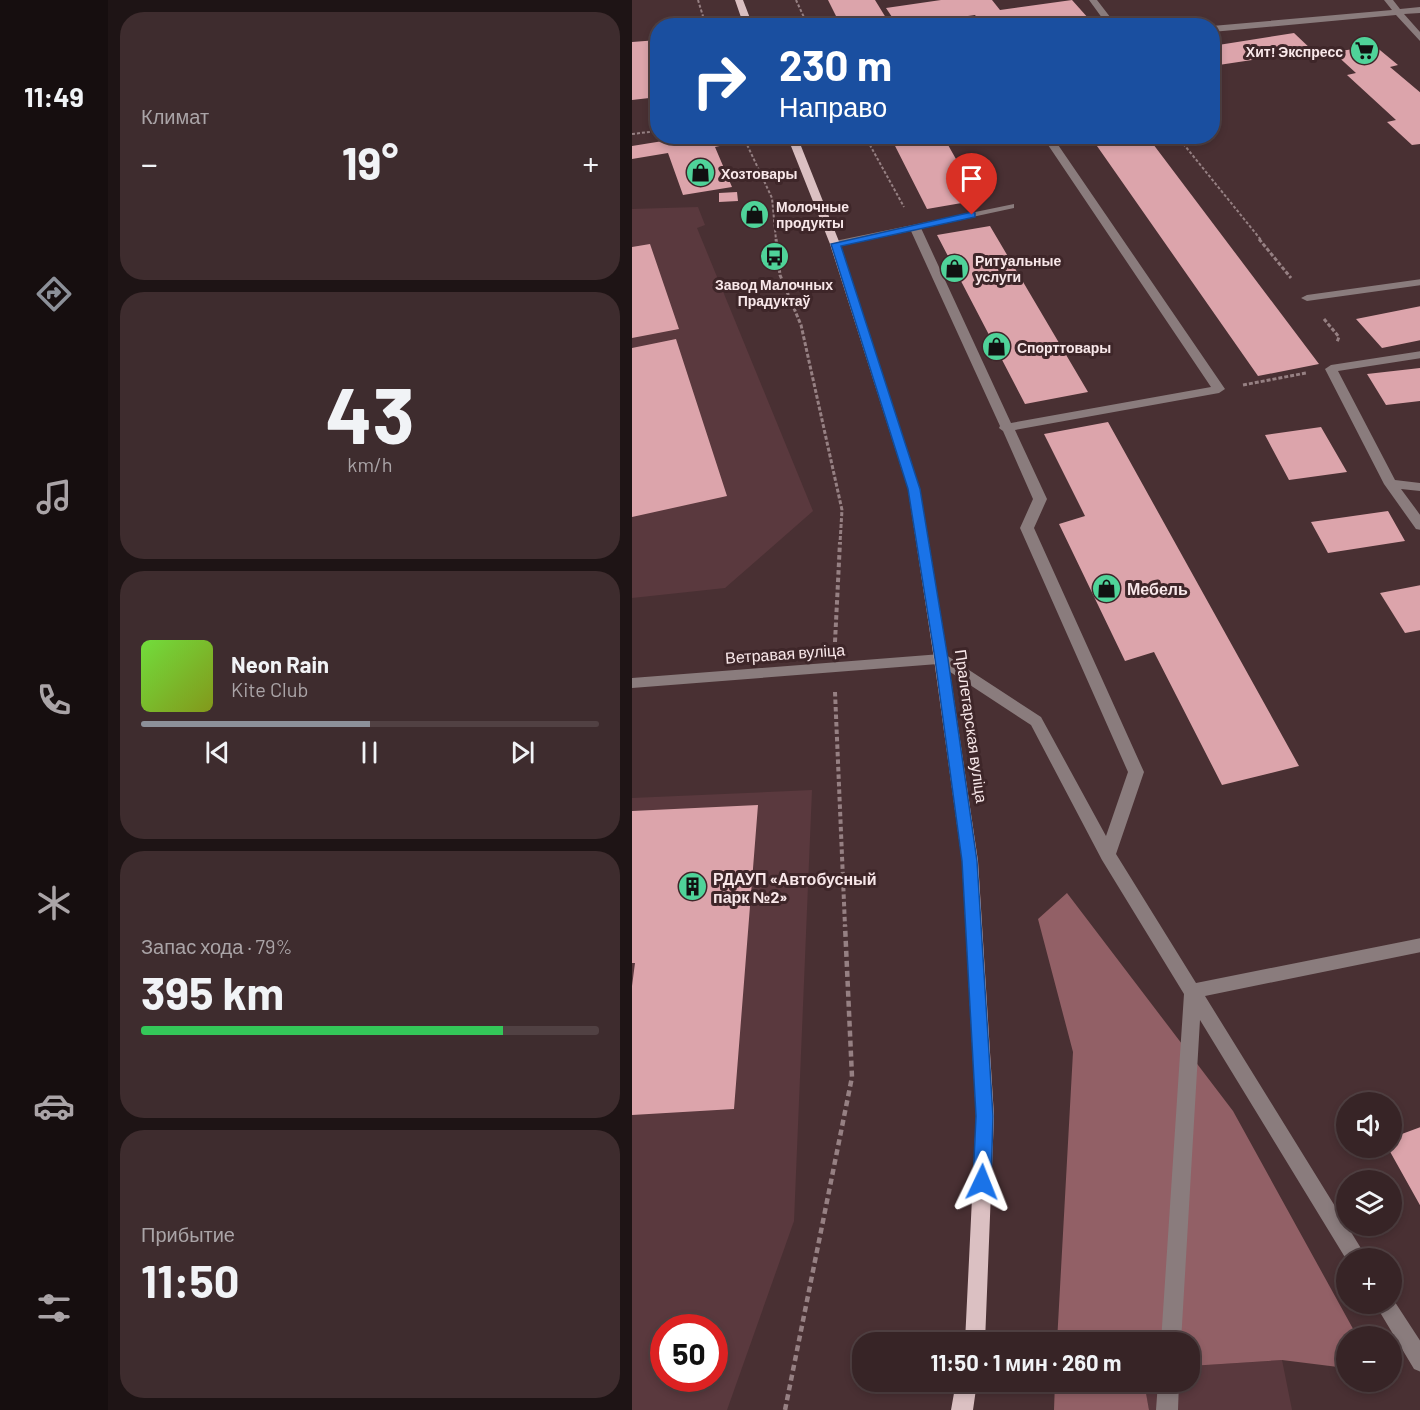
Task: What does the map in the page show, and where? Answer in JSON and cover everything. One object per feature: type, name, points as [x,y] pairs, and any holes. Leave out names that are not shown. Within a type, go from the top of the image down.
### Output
[{"type":"main road","points":[[739,0],[746,18]]},
{"type":"main road","name":"Пралетарская вуліца","points":[[795,144],[835,244],[914,489],[941,659],[970,861],[985,1116],[975,1332]]},
{"type":"main road","points":[[962,1410],[965,1392]]},
{"type":"street","points":[[1093,0],[1107,18]]},
{"type":"street","points":[[1388,0],[1421,39]]},
{"type":"street","points":[[1220,28],[1421,10]]},
{"type":"street","points":[[1005,428],[1219,389],[1052,144]]},
{"type":"street","points":[[835,244],[1010,206]]},
{"type":"street","points":[[915,227],[1005,428],[1040,499],[1027,528],[1136,772],[1108,855]]},
{"type":"street","points":[[1307,298],[1421,282]]},
{"type":"street","points":[[1421,354],[1331,369],[1390,484],[1421,526]]},
{"type":"street","points":[[1390,484],[1421,488]]},
{"type":"street","points":[[941,659],[1036,721],[1108,855],[1351,1248]]},
{"type":"street","name":"Ветравая вуліца","points":[[632,683],[941,659]]},
{"type":"street","points":[[1193,992],[1421,945]]},
{"type":"street","points":[[1172,1332],[1193,992]]},
{"type":"street","points":[[1391,1314],[1421,1362]]},
{"type":"street","points":[[1167,1410],[1168,1392]]},
{"type":"path","points":[[698,0],[704,18]]},
{"type":"path","points":[[796,0],[804,18]]},
{"type":"path","points":[[632,135],[650,132]]},
{"type":"path","points":[[747,144],[772,198],[780,275],[801,326],[842,510],[834,668],[852,1077],[785,1410]]},
{"type":"path","points":[[869,144],[915,227]]},
{"type":"path","points":[[1183,144],[1339,337],[1331,369],[1219,389]]},
{"type":"shaded area","points":[[698,207],[705,225],[697,228],[813,511],[725,588],[632,598],[632,209]]},
{"type":"shaded area","points":[[812,790],[794,1221],[727,1410],[632,1410],[632,798]]},
{"type":"shaded area","points":[[1067,893],[1233,1111],[1336,1298],[1336,1314],[1345,1314],[1351,1326],[1336,1326],[1336,1367],[1282,1360],[1200,1365],[1200,1332],[1058,1332],[1073,1052],[1038,919]]},
{"type":"shaded area","points":[[1282,1360],[1292,1410],[1149,1410],[1146,1392],[1200,1392],[1200,1365]]},
{"type":"shaded area","points":[[1055,1392],[1146,1392],[1149,1410],[1054,1410]]},
{"type":"building","points":[[828,0],[875,0],[886,18],[837,18]]},
{"type":"building","points":[[941,0],[992,0],[1000,10],[1072,0],[1088,18],[977,18],[975,15],[954,18],[893,18],[886,8]]},
{"type":"building","points":[[1294,33],[1313,51],[1220,65],[1220,45]]},
{"type":"building","points":[[650,41],[650,98],[632,100],[632,42]]},
{"type":"building","points":[[1375,46],[1398,65],[1390,67],[1421,93],[1421,144],[1412,145],[1387,122],[1396,120],[1347,75],[1356,73],[1333,52]]},
{"type":"building","name":"Хозтовары","points":[[650,143],[729,144],[715,147],[732,187],[683,195],[668,153],[632,159],[632,146]]},
{"type":"building","points":[[894,144],[948,144],[979,200],[927,209]]},
{"type":"building","points":[[1096,144],[1153,144],[1319,364],[1258,376]]},
{"type":"building","points":[[737,192],[738,201],[719,202],[719,193]]},
{"type":"building","name":"Молочные продукты","points":[[764,208],[765,218],[746,220],[745,210]]},
{"type":"building","points":[[990,226],[1088,392],[1025,404],[937,235]]},
{"type":"building","points":[[650,244],[679,329],[632,338],[632,247]]},
{"type":"building","points":[[1421,306],[1421,340],[1382,348],[1356,319]]},
{"type":"building","points":[[676,339],[727,496],[632,517],[632,348]]},
{"type":"building","points":[[1421,368],[1421,401],[1386,405],[1367,374]]},
{"type":"building","points":[[1108,422],[1299,766],[1222,785],[1154,652],[1125,661],[1059,524],[1085,516],[1044,434]]},
{"type":"building","points":[[1321,427],[1347,472],[1289,480],[1265,435]]},
{"type":"building","points":[[1388,511],[1405,541],[1328,553],[1311,522]]},
{"type":"building","points":[[1421,585],[1421,630],[1405,633],[1380,593]]},
{"type":"building","name":"РДАУП «Автобусный парк №2»","points":[[758,805],[734,1109],[632,1115],[632,986],[635,963],[632,963],[632,811]]},
{"type":"building","points":[[1421,1127],[1421,1207],[1394,1158],[1402,1158],[1402,1134]]},
{"type":"place","name":"Хит! Экспресс","points":[[1364,51]]},
{"type":"place","name":"Хозтовары","points":[[700,173]]},
{"type":"place","name":"Молочные продукты","points":[[755,214]]},
{"type":"place","name":"Завод Малочных Прадуктаў","points":[[774,257]]},
{"type":"place","name":"Ритуальные услуги","points":[[954,268]]},
{"type":"place","name":"Спорттовары","points":[[996,347]]},
{"type":"place","name":"Мебель","points":[[1106,588]]},
{"type":"place","name":"РДАУП «Автобусный парк №2»","points":[[692,887]]},
{"type":"route","points":[[972,215],[835,244],[914,489],[941,659],[970,861],[985,1116],[982,1182]]}]
